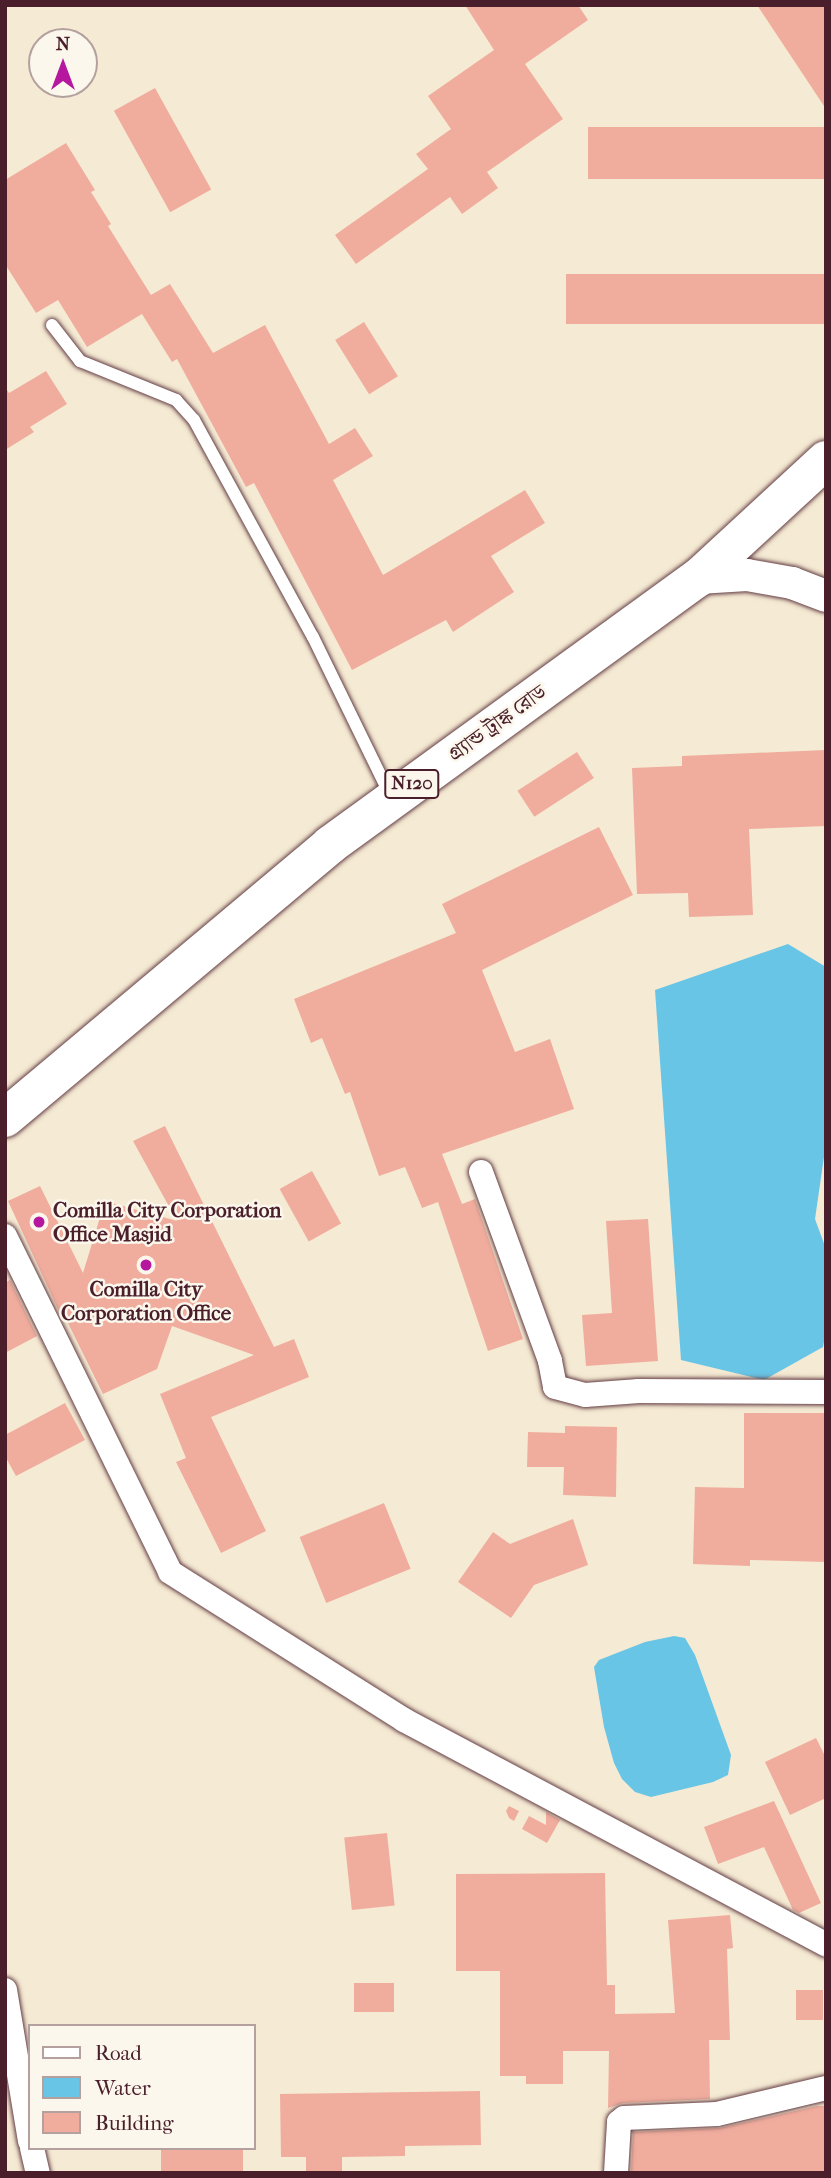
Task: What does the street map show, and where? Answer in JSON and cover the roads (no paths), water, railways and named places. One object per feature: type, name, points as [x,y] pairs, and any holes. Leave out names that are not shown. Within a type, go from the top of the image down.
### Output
[{"type":"highway","name":"গ্র্যান্ড ট্রাঙ্ক রোড","points":[[5,1118],[330,845],[698,578],[826,460]]},
{"type":"street","points":[[698,578],[747,575],[792,583],[826,596]]},
{"type":"street","points":[[481,1172],[550,1361],[555,1387],[585,1395],[639,1391],[826,1392]]},
{"type":"street","points":[[5,1236],[170,1572],[404,1720],[826,1944]]},
{"type":"street","points":[[5,1990],[28,2129]]},
{"type":"street","points":[[616,2173],[619,2122],[624,2118],[717,2113],[826,2088]]},
{"type":"street","points":[[32,2150],[38,2173]]},
{"type":"lane","points":[[52,325],[80,361],[176,400],[194,419],[313,637],[392,799]]},
{"type":"water","points":[[788,944],[826,967],[826,1143],[815,1219],[826,1249],[826,1331],[823,1347],[764,1380],[681,1360],[655,990]]},
{"type":"water","points":[[674,1636],[685,1638],[695,1655],[731,1755],[728,1775],[713,1782],[651,1797],[635,1792],[622,1779],[614,1763],[604,1727],[594,1667],[599,1660],[645,1642]]},
{"type":"place","name":"Comilla City Corporation Office Masjid","points":[[39,1222]]},
{"type":"place","name":"Comilla City Corporation Office","points":[[146,1265]]}]
